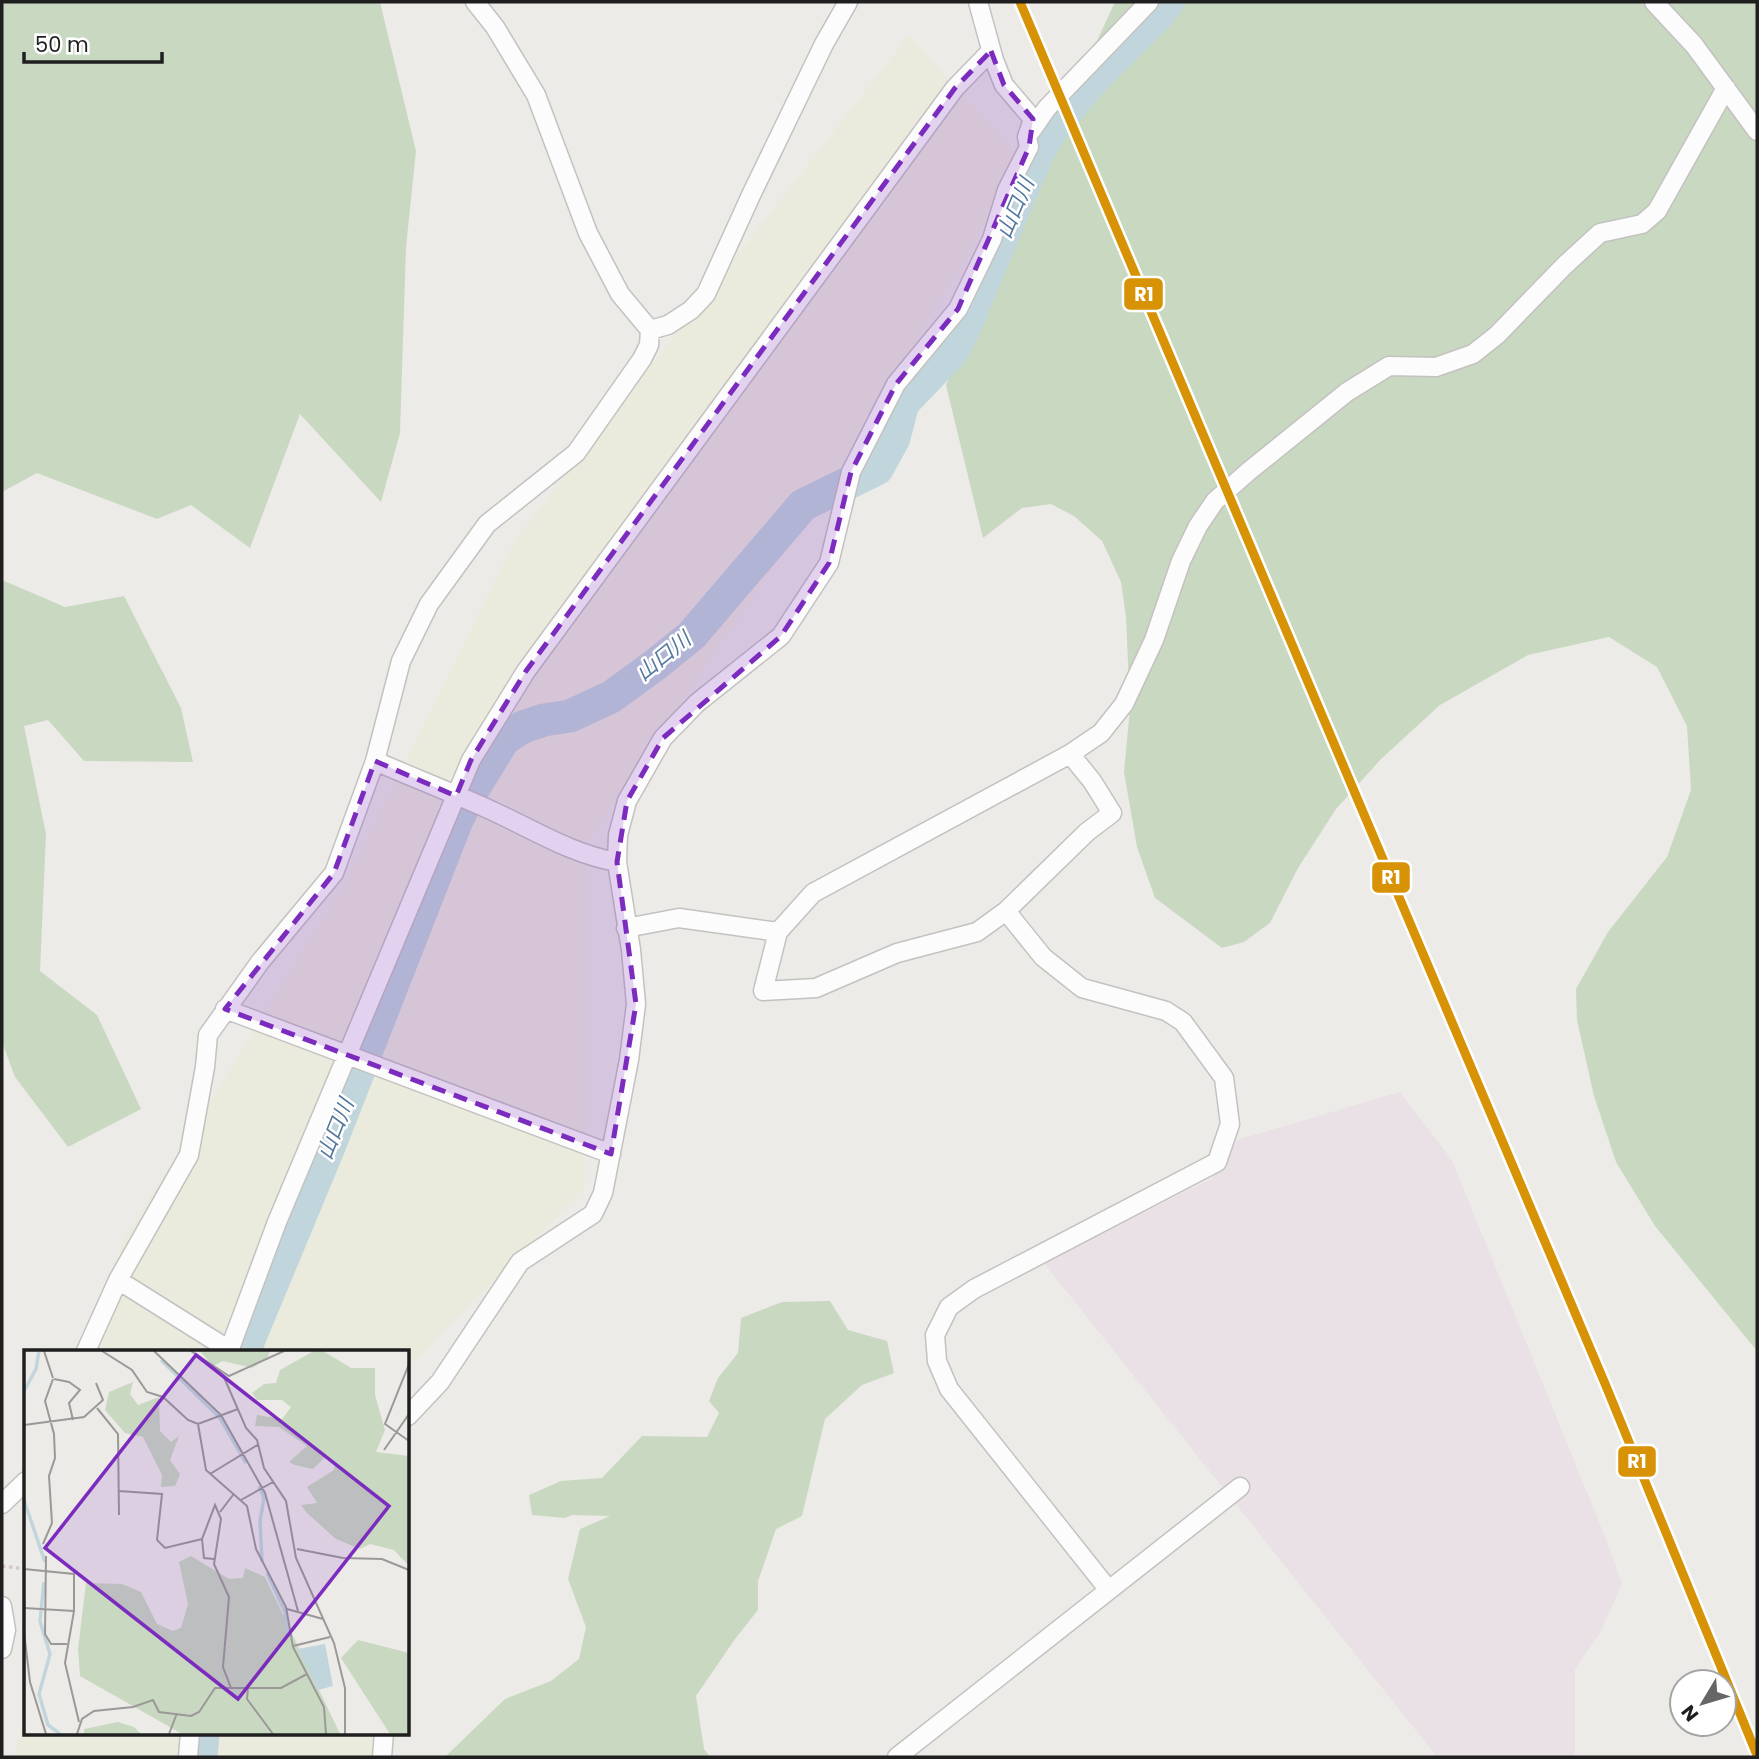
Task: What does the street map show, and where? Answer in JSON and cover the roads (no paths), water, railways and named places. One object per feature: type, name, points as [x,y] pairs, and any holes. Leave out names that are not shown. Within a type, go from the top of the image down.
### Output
[{"type":"street","points":[[86,1350],[118,1280],[189,1155],[208,1035],[260,962],[334,873],[375,761],[401,661],[429,604],[487,524],[576,453],[649,345],[650,330],[620,294],[588,233],[536,96],[495,27],[475,2]]},
{"type":"street","points":[[650,330],[668,325],[691,310],[706,294],[751,193],[848,2]]},
{"type":"street","points":[[410,1414],[440,1382],[520,1262],[593,1214],[603,1193],[636,1004],[631,950],[617,862],[618,835],[627,801],[663,738],[698,703],[782,636],[829,563],[851,471],[896,384],[958,309],[992,239],[1007,190],[1029,147],[1027,137],[1033,119],[1004,85],[991,51],[978,2]]},
{"type":"street","points":[[1027,137],[1047,108],[1149,2]]},
{"type":"street","points":[[1654,2],[1694,45],[1757,131]]},
{"type":"street","points":[[230,1350],[277,1222],[471,760],[526,671],[955,88],[991,51]]},
{"type":"street","points":[[1070,754],[1092,781],[1112,813],[1079,839],[1035,886],[1006,911],[976,932],[897,953],[816,988],[763,990],[778,932],[813,893],[1070,754],[1101,733],[1124,704],[1154,640],[1181,561],[1198,526],[1215,501],[1347,392],[1389,366],[1436,367],[1473,354],[1497,335],[1600,233],[1642,224],[1657,211],[1726,88]]},
{"type":"street","points":[[375,761],[564,846],[596,858],[617,862]]},
{"type":"street","points":[[1006,911],[1044,957],[1082,988],[1166,1011],[1183,1022],[1224,1078],[1230,1124],[1217,1162],[974,1289],[949,1307],[935,1335],[937,1361],[949,1389],[1108,1589]]},
{"type":"street","points":[[626,928],[679,918],[778,932]]},
{"type":"street","points":[[226,1009],[611,1154]]},
{"type":"street","points":[[118,1280],[228,1350]]},
{"type":"street","points":[[2,1504],[24,1483]]},
{"type":"street","points":[[897,1757],[1240,1487]]},
{"type":"street","points":[[2,1606],[6,1630],[2,1649]]},
{"type":"street","points":[[188,1757],[190,1734]]},
{"type":"street","points":[[382,1757],[384,1734]]},
{"type":"waterway","name":"山口川","points":[[247,1350],[248,1342],[329,1147],[457,820],[504,739],[523,727],[570,716],[611,697],[692,635],[803,505],[877,469],[894,438],[903,403],[952,352],[962,333],[1037,154],[1056,123],[1100,72],[1168,2]]},
{"type":"waterway","name":"山口川","points":[[201,1757],[203,1734]]}]
